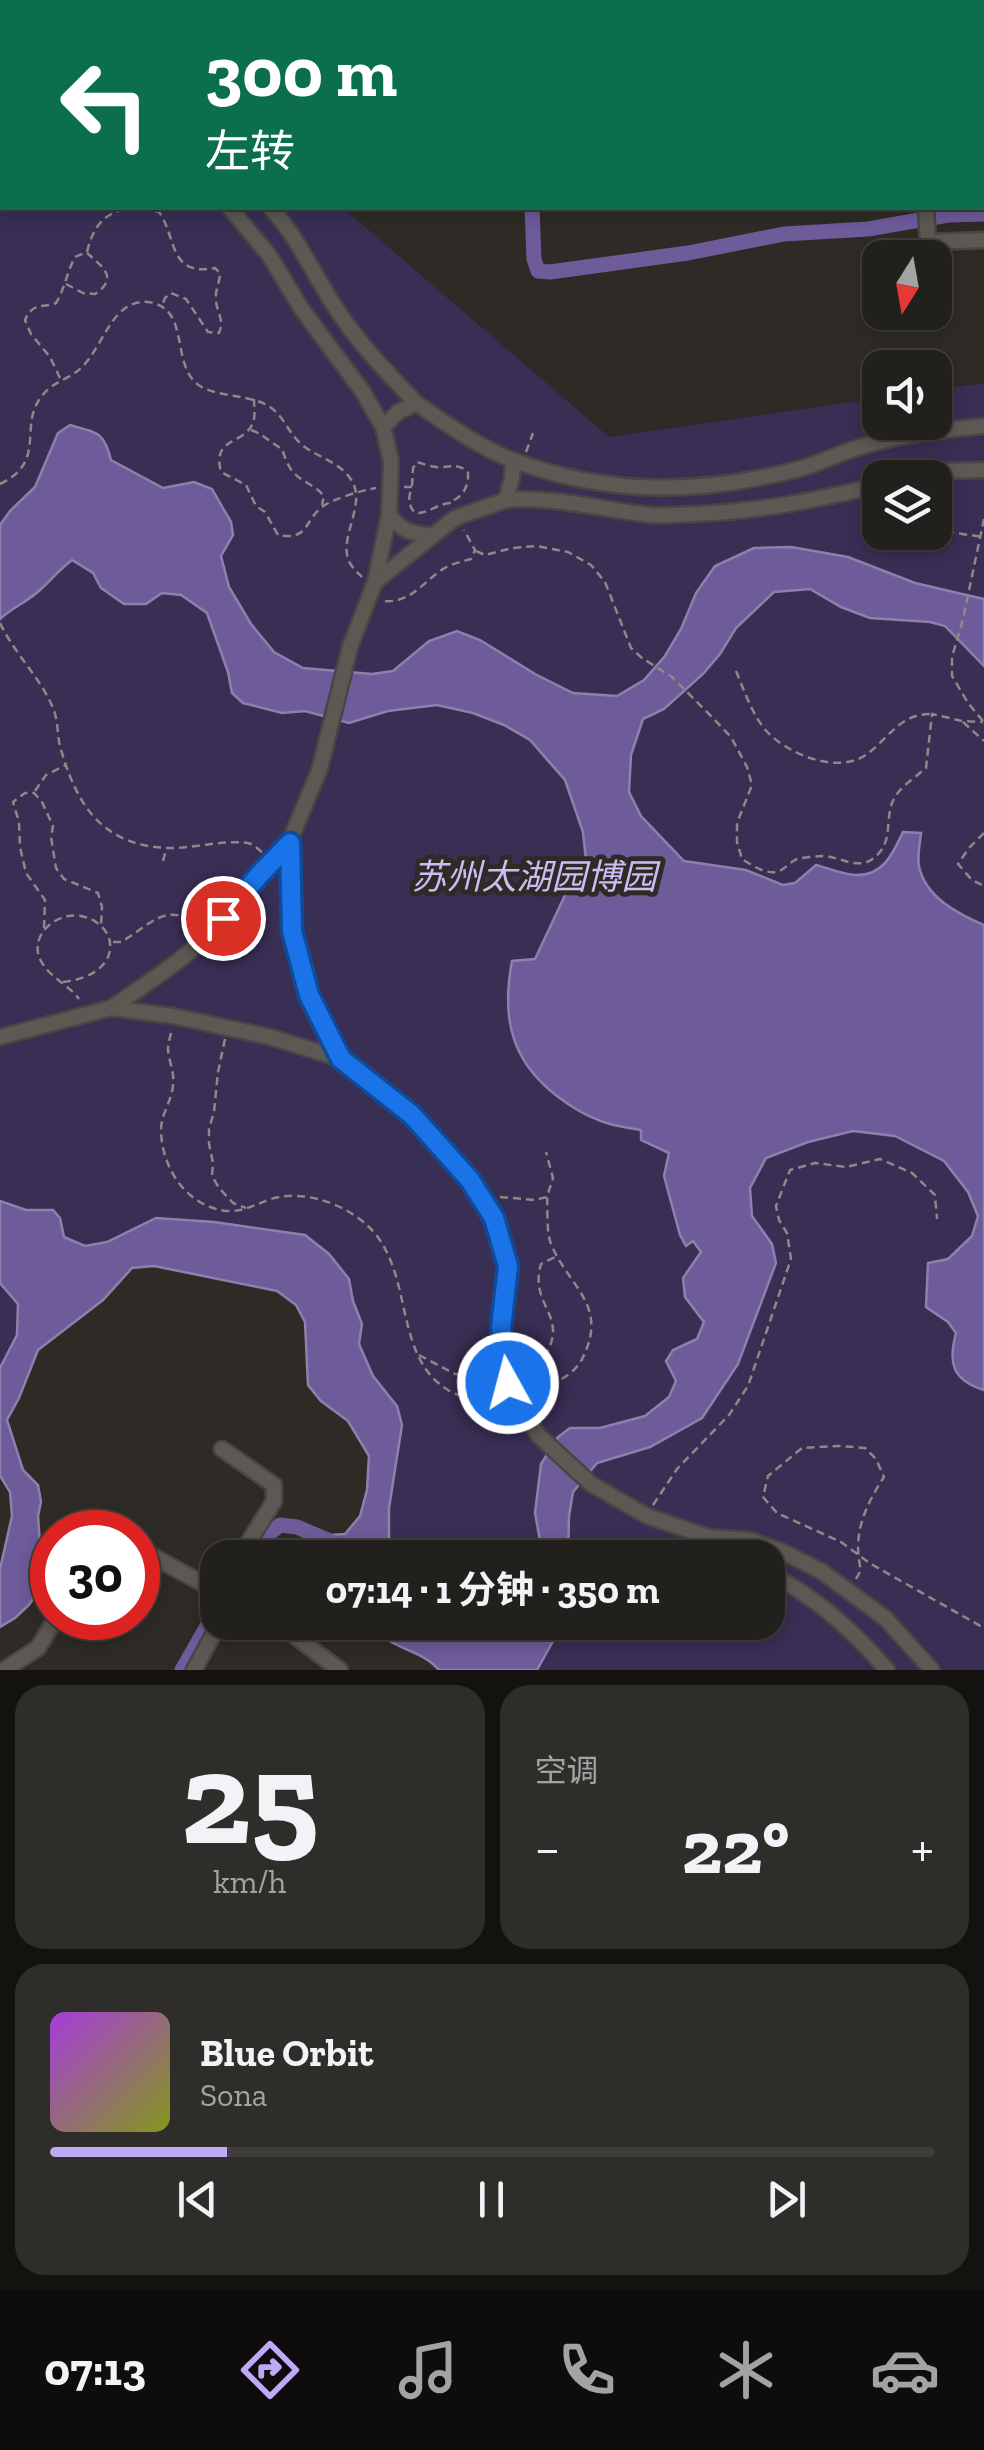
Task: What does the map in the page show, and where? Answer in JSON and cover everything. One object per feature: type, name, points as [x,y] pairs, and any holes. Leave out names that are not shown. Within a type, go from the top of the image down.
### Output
[{"type":"street","points":[[232,210],[269,255],[301,308],[363,392],[383,427],[391,461],[389,514],[374,585],[350,647],[320,768],[290,843],[292,931],[309,995],[341,1059]]},
{"type":"street","points":[[272,210],[360,342],[416,403],[482,445],[513,460],[570,478],[676,489],[738,484],[919,433],[984,426]]},
{"type":"street","points":[[926,210],[928,242],[984,240]]},
{"type":"street","points":[[383,427],[398,412],[416,403]]},
{"type":"street","points":[[506,500],[513,460]]},
{"type":"street","points":[[952,471],[984,470]]},
{"type":"street","points":[[374,585],[452,510],[530,498],[654,515],[688,514],[793,505],[862,488]]},
{"type":"street","points":[[389,514],[399,527],[414,534],[430,535]]},
{"type":"street","points":[[111,1008],[188,953],[290,843]]},
{"type":"street","points":[[0,1038],[111,1008],[173,1016],[270,1037],[341,1059],[412,1115],[470,1180],[494,1218],[508,1266],[501,1328],[508,1383],[538,1435],[590,1484],[647,1516],[708,1537],[750,1540],[821,1571],[885,1618],[932,1670]]},
{"type":"street","points":[[222,1449],[274,1485],[274,1501],[250,1540]]},
{"type":"street","points":[[708,1537],[712,1540]]},
{"type":"street","points":[[160,1560],[200,1582]]},
{"type":"street","points":[[785,1581],[830,1611],[887,1670]]},
{"type":"street","points":[[4,1670],[38,1648],[43,1640]]},
{"type":"street","points":[[194,1670],[210,1640]]},
{"type":"street","points":[[300,1640],[340,1670]]},
{"type":"path","points":[[60,379],[26,320],[30,310],[56,304],[75,256],[86,252],[104,216],[121,210]]},
{"type":"path","points":[[150,210],[159,212],[168,224],[175,254],[190,266],[215,268],[220,273],[216,298],[222,324],[220,333],[208,332],[186,300],[171,293],[162,307]]},
{"type":"path","points":[[65,283],[83,293],[96,294],[105,288],[106,270],[86,252]]},
{"type":"path","points":[[0,484],[14,478],[25,463],[36,405],[44,392],[90,359],[122,308],[134,302],[152,302],[166,309],[174,322],[186,368],[194,382],[208,390],[270,406],[285,420],[296,440],[327,458],[352,481],[354,518],[347,556],[351,566],[374,585],[386,602],[400,601],[444,568],[471,559],[475,550]]},
{"type":"path","points":[[250,429],[282,449],[296,475],[317,486],[324,496],[322,507],[304,532],[291,537],[278,535],[246,485],[221,472],[221,450],[250,429],[254,399]]},
{"type":"path","points":[[452,510],[468,482],[468,472],[452,464],[439,468],[417,462],[408,496],[410,507],[424,514],[442,503],[452,510],[475,550],[485,555],[536,546],[568,552],[591,564],[605,582],[631,648],[672,676],[738,749],[752,784],[737,823],[737,842],[742,859],[762,870],[782,871],[794,860],[811,857],[830,856],[845,863],[874,860],[888,838],[890,808],[897,794],[926,768],[932,714]]},
{"type":"path","points":[[322,507],[379,487],[412,487]]},
{"type":"path","points":[[984,518],[952,657],[952,676],[984,722]]},
{"type":"path","points":[[952,533],[982,537]]},
{"type":"path","points":[[0,623],[54,710],[66,765],[83,805],[98,823],[118,837],[166,848],[254,845],[272,861]]},
{"type":"path","points":[[736,672],[764,729],[786,746],[829,763],[846,763],[866,755],[903,721],[919,714],[984,722]]},
{"type":"path","points":[[962,722],[984,741]]},
{"type":"path","points":[[34,793],[46,775],[66,765]]},
{"type":"path","points":[[86,1014],[77,996],[39,959],[45,900],[26,873],[13,802],[25,793],[34,793],[42,802],[53,826],[56,868],[64,879],[98,893],[101,926]]},
{"type":"path","points":[[983,833],[958,864],[972,880],[984,886]]},
{"type":"path","points":[[163,861],[166,848]]},
{"type":"path","points":[[111,942],[121,942],[161,915],[193,921],[206,935]]},
{"type":"path","points":[[44,928],[68,916],[88,918],[101,926],[111,942],[108,958],[99,968],[87,977],[63,982]]},
{"type":"path","points":[[173,1016],[168,1050],[174,1086],[160,1126],[171,1174],[187,1192],[206,1205],[229,1211],[297,1195],[326,1201],[352,1214],[386,1248],[412,1341],[422,1364],[440,1385],[456,1395],[478,1397],[492,1385],[508,1383]]},
{"type":"path","points":[[228,1028],[209,1129],[212,1176],[233,1203],[247,1208]]},
{"type":"path","points":[[546,1152],[553,1178],[547,1197],[549,1238],[566,1272],[580,1286],[592,1327],[589,1346],[579,1366],[556,1381],[526,1377],[542,1361],[552,1341],[553,1323],[536,1278],[541,1264],[557,1256]]},
{"type":"path","points":[[647,1516],[677,1469],[729,1415],[748,1386],[791,1259],[776,1206],[790,1170],[814,1163],[846,1167],[880,1159],[912,1173],[934,1195],[936,1218]]},
{"type":"path","points":[[484,1203],[502,1196],[536,1200],[547,1197]]},
{"type":"path","points":[[418,1354],[456,1374],[480,1376],[492,1385]]},
{"type":"path","points":[[849,1590],[861,1570],[857,1554],[860,1526],[884,1477],[876,1459],[865,1448],[802,1448],[768,1476],[762,1497],[776,1513],[841,1542],[857,1554],[930,1599],[984,1628]]},
{"type":"green space","name":"苏州太湖园博园","points":[[0,210],[345,210],[609,437],[862,401],[862,440],[952,440],[952,388],[984,383],[984,1670],[486,1670],[453,1640],[785,1640],[785,1540],[376,1540],[378,1471],[305,1260],[156,1232],[38,1325],[0,1413]]},
{"type":"shaded area","points":[[70,425],[98,435],[111,460],[163,488],[194,482],[212,489],[231,522],[233,535],[221,556],[229,587],[274,652],[303,668],[372,674],[393,671],[429,641],[457,631],[573,693],[617,696],[644,680],[665,656],[696,593],[715,566],[754,548],[791,547],[848,557],[915,583],[984,599],[984,666],[945,626],[870,618],[810,589],[774,592],[736,628],[703,674],[664,709],[643,719],[631,755],[629,792],[641,816],[684,861],[746,870],[783,885],[795,883],[816,865],[852,875],[874,871],[886,861],[903,832],[921,833],[918,862],[928,887],[954,910],[984,925],[984,1390],[959,1375],[952,1353],[956,1333],[948,1322],[926,1307],[928,1263],[948,1259],[972,1236],[978,1216],[968,1192],[944,1161],[895,1136],[853,1131],[808,1142],[766,1158],[750,1188],[752,1216],[772,1244],[776,1263],[738,1364],[702,1418],[650,1447],[597,1463],[573,1492],[568,1540],[540,1540],[535,1513],[541,1464],[558,1437],[570,1428],[600,1428],[645,1416],[669,1397],[676,1381],[666,1361],[673,1350],[697,1339],[704,1322],[685,1297],[683,1278],[701,1252],[693,1241],[686,1246],[680,1235],[664,1176],[669,1153],[641,1140],[641,1130],[593,1118],[550,1090],[523,1060],[510,1024],[512,961],[535,959],[586,860],[583,832],[565,780],[530,740],[473,713],[437,705],[388,711],[349,723],[305,711],[282,713],[243,703],[232,693],[207,613],[181,595],[162,593],[146,604],[124,604],[101,588],[93,573],[72,560],[0,619],[0,525],[35,487],[58,433]]},
{"type":"shaded area","points":[[0,1201],[26,1210],[53,1210],[60,1218],[64,1237],[85,1246],[107,1242],[156,1218],[305,1235],[329,1254],[349,1279],[362,1324],[359,1344],[373,1376],[397,1406],[402,1425],[389,1508],[389,1540],[328,1540],[331,1535],[345,1534],[360,1516],[367,1490],[369,1456],[348,1421],[321,1401],[308,1385],[305,1322],[296,1305],[277,1291],[154,1266],[132,1268],[103,1300],[38,1350],[7,1420],[23,1470],[38,1485],[41,1502],[39,1510],[30,1510],[30,1603],[0,1627],[0,1569],[12,1516],[10,1492],[0,1476],[0,1368],[17,1335],[18,1304],[0,1283]]},
{"type":"shaded area","points":[[388,1640],[553,1640],[537,1670],[439,1670]]},
{"type":"waterway","points":[[532,210],[534,259],[538,271],[550,272],[688,253],[784,234],[868,229],[948,215],[984,214]]},
{"type":"waterway","points":[[261,1540],[280,1525],[297,1527],[328,1540]]},
{"type":"waterway","points":[[182,1670],[200,1638]]},
{"type":"route","points":[[223,918],[290,843],[292,931],[309,995],[341,1059],[412,1115],[470,1180],[494,1218],[508,1266],[501,1328],[508,1383]]}]
